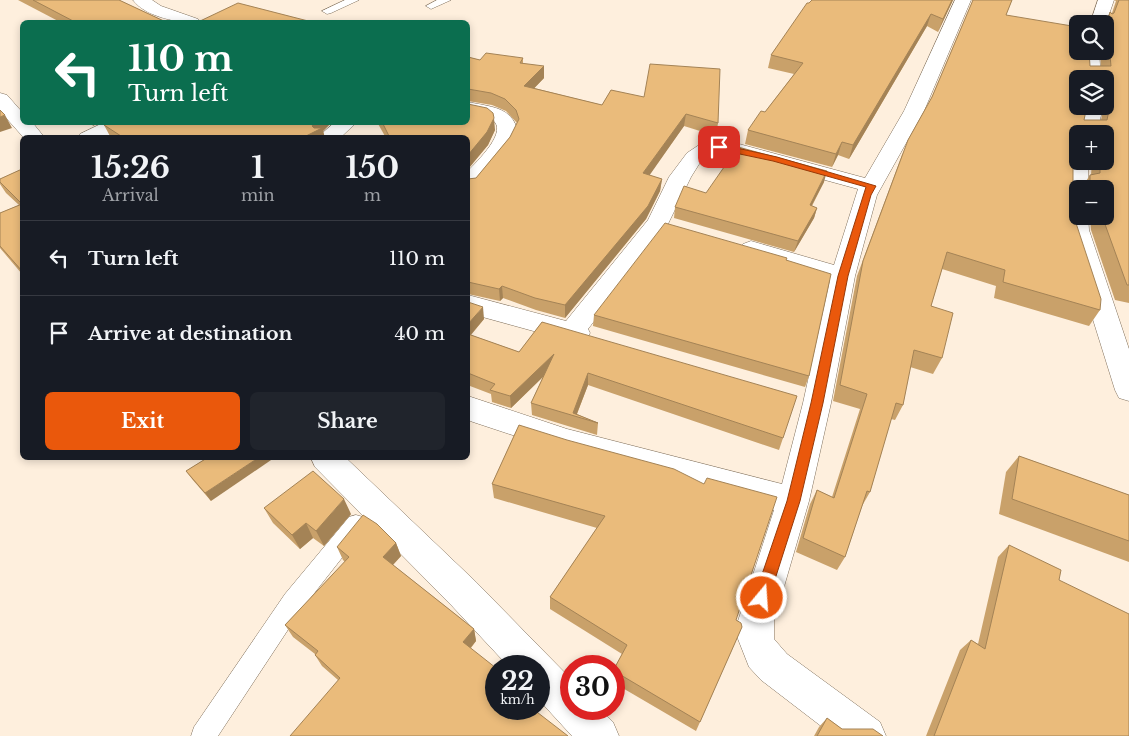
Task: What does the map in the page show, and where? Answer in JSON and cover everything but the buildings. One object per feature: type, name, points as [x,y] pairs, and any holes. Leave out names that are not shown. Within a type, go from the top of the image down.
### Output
[{"type":"street","points":[[141,0],[155,8],[187,20]]},
{"type":"street","points":[[866,736],[774,667],[762,654],[756,639],[756,621],[793,501],[817,403],[843,276],[866,195],[914,111],[963,0]]},
{"type":"street","points":[[1101,15],[1106,0]]},
{"type":"street","points":[[11,105],[20,118]]},
{"type":"street","points":[[470,108],[498,115],[506,122],[508,132],[502,144],[470,182]]},
{"type":"street","points":[[94,135],[116,125]]},
{"type":"street","points":[[330,135],[344,125]]},
{"type":"street","points":[[572,331],[627,260],[667,226],[680,177],[694,157],[706,149],[719,147],[739,150],[871,186]]},
{"type":"street","points":[[1078,170],[1077,230],[1129,390]]},
{"type":"street","points":[[732,244],[843,276]]},
{"type":"street","points":[[470,305],[600,340]]},
{"type":"street","points":[[789,394],[817,403]]},
{"type":"street","points":[[470,408],[483,414],[567,441],[793,501]]},
{"type":"street","points":[[329,460],[522,655]]},
{"type":"street","points":[[550,684],[560,695]]},
{"type":"street","points":[[584,720],[599,736]]},
{"type":"lane","points":[[327,11],[354,0]]},
{"type":"lane","points":[[431,6],[446,0]]},
{"type":"lane","points":[[203,736],[293,602],[321,565],[374,504]]},
{"type":"route","points":[[719,147],[739,150],[871,186],[866,195],[837,298],[817,403],[793,501],[762,598]]}]
